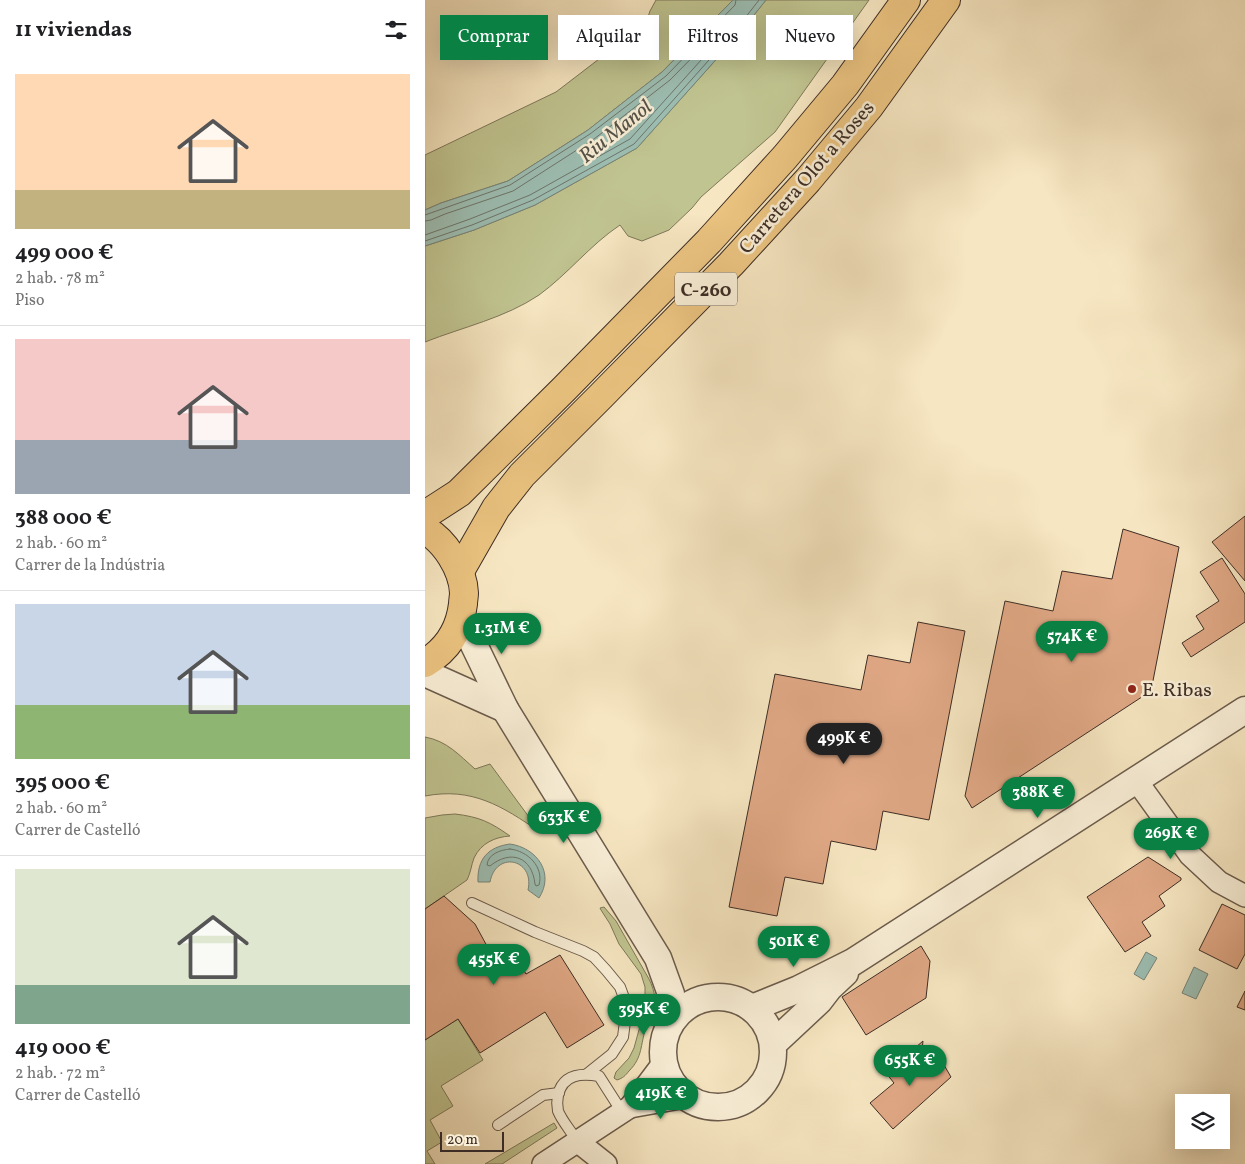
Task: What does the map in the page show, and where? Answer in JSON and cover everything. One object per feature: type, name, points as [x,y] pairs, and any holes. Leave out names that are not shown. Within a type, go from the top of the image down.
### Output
[{"type":"highway","name":"Carretera Olot a Roses","points":[[425,515],[459,493],[709,241],[785,157],[845,85],[906,0]]},
{"type":"highway","name":"Carretera Olot a Roses","points":[[460,571],[496,508],[522,475],[731,264],[808,180],[869,107],[945,0]]},
{"type":"highway","points":[[425,530],[432,534],[448,550],[460,571],[464,593],[461,618],[450,640],[436,657],[425,663]]},
{"type":"street","points":[[461,618],[505,709],[658,958],[671,994],[672,1021]]},
{"type":"street","points":[[425,673],[505,709]]},
{"type":"street","points":[[752,1008],[799,989],[853,962],[1245,710]]},
{"type":"street","points":[[1136,780],[1190,855],[1219,882],[1245,896]]},
{"type":"street","points":[[658,958],[687,985],[710,997]]},
{"type":"street","points":[[773,1044],[819,1001],[853,962]]},
{"type":"street","points":[[710,997],[732,998],[752,1008],[766,1024],[773,1044],[771,1065],[768,1075],[762,1084],[747,1099],[732,1105],[716,1107],[686,1097],[671,1081],[664,1062],[664,1041],[672,1021],[679,1012],[689,1005],[710,997]]},
{"type":"street","points":[[543,1164],[626,1110],[664,1062]]},
{"type":"street","points":[[626,1110],[686,1097]]},
{"type":"street","points":[[577,1141],[606,1164]]},
{"type":"lane","points":[[472,903],[535,932],[583,951],[593,957],[606,970],[619,987],[627,1006],[623,1037],[612,1054],[587,1074]]},
{"type":"lane","points":[[577,1141],[557,1109],[559,1093],[569,1079],[577,1075],[587,1074],[599,1076],[626,1110]]},
{"type":"lane","points":[[498,1125],[543,1095],[559,1093]]},
{"type":"green space","points":[[656,0],[733,0],[718,15],[669,15],[669,60],[674,60],[662,72],[588,130],[508,181],[425,210],[425,155],[556,92],[598,60],[659,60],[659,15],[649,15]]},
{"type":"green space","points":[[766,0],[869,0],[853,22],[853,15],[766,15],[766,60],[826,60],[775,132],[701,197],[669,230],[642,241],[628,236],[620,225],[599,241],[550,287],[526,303],[498,316],[425,342],[425,246],[474,230],[535,205],[637,148],[716,60],[756,60],[756,15],[754,15]]},
{"type":"green space","points":[[425,737],[446,745],[475,769],[490,764],[540,832],[513,814],[486,801],[457,794],[425,796]]},
{"type":"green space","points":[[455,814],[484,821],[510,836],[494,839],[480,848],[474,858],[467,880],[425,909],[425,818]]},
{"type":"green space","points":[[604,907],[616,921],[649,979],[655,998],[637,1061],[625,1076],[617,1080],[614,1078],[616,1072],[629,1058],[634,1048],[645,1008],[645,987],[641,974],[619,944],[600,908]]},
{"type":"green space","points":[[458,1019],[483,1060],[441,1086],[453,1106],[430,1120],[442,1142],[427,1151],[435,1164],[425,1164],[425,1040]]},
{"type":"green space","points":[[554,1123],[557,1128],[502,1164],[485,1164]]},
{"type":"water","points":[[733,0],[766,0],[754,15],[718,15]]},
{"type":"water","name":"Riu Manol","points":[[674,60],[716,60],[637,148],[535,205],[474,230],[425,246],[425,210],[508,181],[588,130],[662,72]]},
{"type":"water","points":[[510,844],[520,846],[535,856],[541,863],[545,880],[539,898],[528,890],[529,879],[526,871],[521,865],[514,862],[499,865],[490,882],[478,882],[479,867],[485,856],[496,848]]},
{"type":"water","points":[[1146,952],[1157,958],[1144,980],[1134,974]]},
{"type":"water","points":[[1194,967],[1208,974],[1196,999],[1182,993]]},
{"type":"building","points":[[1245,516],[1245,581],[1212,542]]},
{"type":"building","points":[[1123,529],[1179,547],[1151,691],[972,808],[965,796],[1005,601],[1053,611],[1062,571],[1112,579]]},
{"type":"building","points":[[1222,558],[1245,594],[1245,622],[1191,657],[1182,643],[1204,629],[1196,616],[1219,601],[1200,572]]},
{"type":"building","points":[[918,622],[965,631],[929,820],[883,811],[876,850],[831,841],[823,884],[785,877],[777,916],[729,907],[775,674],[861,690],[868,655],[910,663]]},
{"type":"building","points":[[1148,857],[1181,878],[1181,880],[1159,896],[1165,906],[1142,922],[1151,936],[1125,952],[1087,897]]},
{"type":"building","points":[[444,896],[475,924],[494,959],[512,949],[526,974],[560,955],[604,1025],[567,1048],[545,1012],[480,1053],[458,1019],[425,1040],[425,909]]},
{"type":"building","points":[[1222,904],[1245,915],[1245,954],[1237,969],[1199,950]]},
{"type":"building","points":[[921,946],[930,961],[926,998],[866,1035],[842,997]]},
{"type":"building","points":[[1245,991],[1245,1010],[1237,1007]]},
{"type":"building","points":[[923,1041],[921,1059],[944,1065],[951,1077],[893,1129],[870,1103],[894,1083],[886,1073]]},
{"type":"place","name":"E. Ribas","points":[[1132,689]]}]
